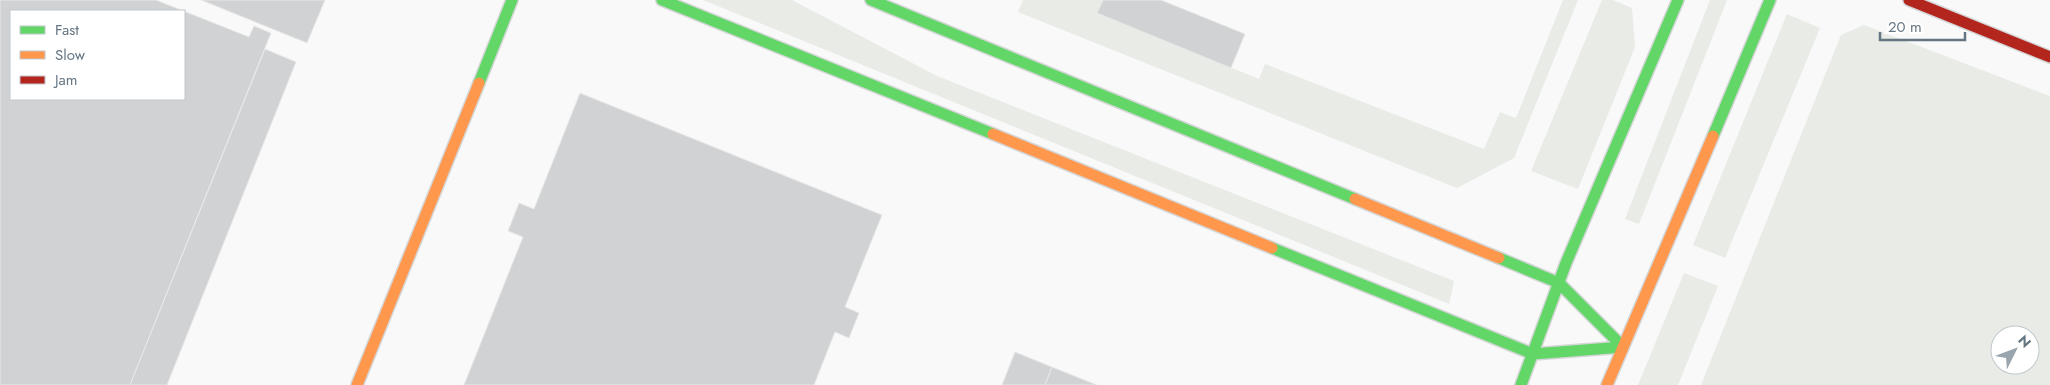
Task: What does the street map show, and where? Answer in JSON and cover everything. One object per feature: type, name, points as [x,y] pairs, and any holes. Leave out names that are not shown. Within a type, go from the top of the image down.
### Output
[{"type":"street","points":[[357,385],[512,0]]},
{"type":"street","points":[[662,0],[1533,354],[1623,346]]},
{"type":"street","points":[[872,0],[1559,282],[1623,346]]},
{"type":"street","points":[[1521,385],[1559,282],[1678,0]]},
{"type":"street","points":[[1607,385],[1770,0]]},
{"type":"street","points":[[1909,0],[2050,57]]},
{"type":"shaded area","points":[[703,0],[792,0],[937,76],[1454,281],[1449,304]]},
{"type":"shaded area","points":[[1023,0],[1103,0],[1098,13],[1259,79],[1265,64],[1484,149],[1500,112],[1516,118],[1563,0],[1578,0],[1514,158],[1457,188],[1018,12]]},
{"type":"shaded area","points":[[1602,0],[1613,0],[1632,8],[1635,47],[1578,189],[1531,171]]},
{"type":"shaded area","points":[[1710,0],[1727,0],[1639,224],[1625,219]]},
{"type":"shaded area","points":[[1787,14],[1820,28],[1725,258],[1693,245]]},
{"type":"shaded area","points":[[1864,25],[2050,96],[2050,385],[1701,385],[1841,35]]},
{"type":"shaded area","points":[[1684,273],[1718,286],[1678,385],[1638,385]]},
{"type":"building","points":[[0,0],[156,0],[181,10],[10,10],[10,100],[185,100],[185,11],[249,37],[254,26],[271,33],[130,385],[0,385]]},
{"type":"building","points":[[201,0],[325,0],[307,43]]},
{"type":"building","points":[[1103,0],[1161,0],[1245,34],[1231,68],[1097,13]]},
{"type":"building","points":[[265,49],[296,62],[167,385],[130,385]]},
{"type":"building","points":[[580,93],[882,215],[845,307],[859,313],[849,338],[835,332],[814,385],[464,385],[523,237],[508,231],[519,203],[534,209]]},
{"type":"building","points":[[1015,352],[1052,367],[1045,385],[1002,385]]},
{"type":"building","points":[[1052,367],[1097,385],[1045,385]]},
{"type":"traffic: fast","points":[[479,83],[512,0]]},
{"type":"traffic: fast","points":[[662,0],[993,134]]},
{"type":"traffic: fast","points":[[871,0],[1355,199]]},
{"type":"traffic: fast","points":[[1521,385],[1566,263],[1678,0]]},
{"type":"traffic: fast","points":[[1713,136],[1770,0]]},
{"type":"traffic: fast","points":[[1272,248],[1533,354],[1623,347]]},
{"type":"traffic: fast","points":[[1499,258],[1559,283],[1623,347]]},
{"type":"traffic: slow","points":[[357,385],[479,83]]},
{"type":"traffic: slow","points":[[993,134],[1272,248]]},
{"type":"traffic: slow","points":[[1607,385],[1713,136]]},
{"type":"traffic: slow","points":[[1355,199],[1499,258]]},
{"type":"traffic: jam","points":[[1909,0],[2050,57]]}]
